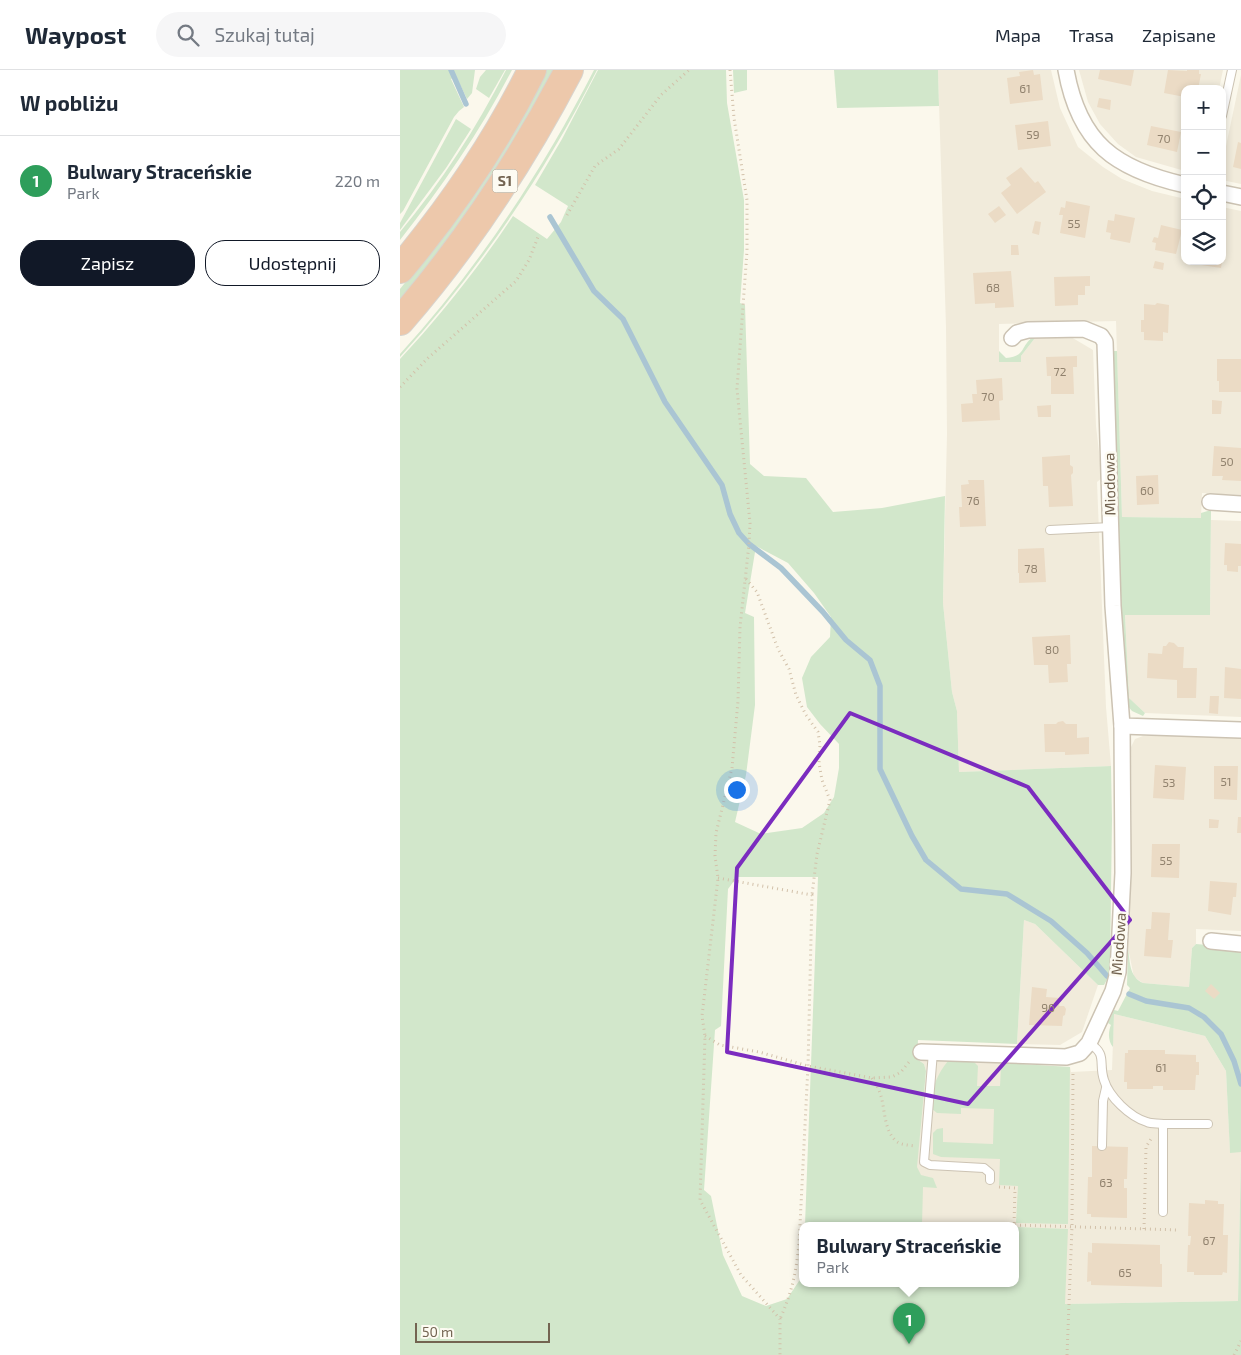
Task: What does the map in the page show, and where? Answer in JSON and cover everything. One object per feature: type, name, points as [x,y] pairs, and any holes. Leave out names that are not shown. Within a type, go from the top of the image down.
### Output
[{"type":"highway","name":"S1","points":[[400,269],[438,222],[473,172],[521,93],[532,70]]},
{"type":"highway","name":"S1","points":[[400,321],[430,286],[501,188],[549,109],[569,70]]},
{"type":"street","points":[[1066,70],[1071,94],[1078,112],[1085,128],[1096,142],[1116,159],[1136,170],[1181,184]]},
{"type":"street","points":[[1226,194],[1241,197]]},
{"type":"street","name":"Miodowa","points":[[1012,338],[1017,333],[1028,330],[1084,329],[1101,336],[1105,342],[1113,606],[1122,726],[1123,864],[1118,972],[1113,991],[1089,1043],[1080,1053],[1073,1055]]},
{"type":"street","points":[[1210,502],[1241,504]]},
{"type":"street","points":[[1122,726],[1241,730]]},
{"type":"street","points":[[1211,941],[1241,944]]},
{"type":"street","points":[[927,1052],[1057,1058],[1073,1055]]},
{"type":"lane","points":[[1226,98],[1232,70]]},
{"type":"lane","points":[[1050,530],[1110,527]]},
{"type":"lane","points":[[1089,1043],[1098,1049],[1100,1053],[1106,1088],[1111,1097],[1124,1108],[1147,1122],[1208,1124]]},
{"type":"lane","points":[[927,1052],[924,1162],[930,1165],[984,1168],[990,1173],[990,1183]]},
{"type":"lane","points":[[1102,1146],[1103,1101],[1106,1088]]},
{"type":"lane","points":[[1163,1124],[1163,1212]]},
{"type":"path","points":[[567,215],[595,166],[619,149],[661,95],[689,70]]},
{"type":"path","points":[[730,70],[734,118],[747,200],[747,251],[737,389],[750,523],[740,627],[738,701],[732,768],[716,833],[715,856],[718,878],[702,1016],[705,1036],[700,1200],[741,1275],[780,1319]]},
{"type":"path","points":[[400,386],[428,358],[516,281],[530,260],[538,237]]},
{"type":"path","points":[[746,579],[757,592],[778,649],[789,669],[796,695],[806,715],[818,732],[820,745],[819,763],[822,780],[830,800],[817,854],[812,895],[808,1066],[800,1222]]},
{"type":"path","points":[[718,878],[812,895]]},
{"type":"path","points":[[705,1036],[720,1045],[759,1052],[808,1066],[872,1078],[892,1077],[907,1066],[913,1056],[927,1052]]},
{"type":"path","points":[[1067,1355],[1072,1227],[1073,1055]]},
{"type":"path","points":[[872,1078],[881,1095],[885,1117],[895,1140],[908,1145],[925,1147]]},
{"type":"path","points":[[1144,1229],[1146,1147],[1163,1124]]},
{"type":"path","points":[[990,1183],[1016,1188],[1015,1222]]},
{"type":"path","points":[[1019,1225],[1179,1230]]},
{"type":"path","points":[[780,1355],[780,1319],[790,1296],[796,1273],[799,1244]]},
{"type":"path","points":[[1234,1355],[1241,1341]]},
{"type":"highlighted area","points":[[850,713],[1028,787],[1130,920],[968,1104],[727,1052],[737,868]]},
{"type":"shaded area","points":[[938,70],[1051,70],[1060,108],[1078,147],[1122,179],[1152,191],[1181,198],[1181,265],[1226,265],[1226,208],[1241,211],[1241,495],[1202,493],[1201,518],[1122,517],[1116,321],[999,324],[999,362],[1021,356],[1035,338],[1071,337],[1093,350],[1096,426],[1102,478],[1097,482],[1106,707],[1111,766],[959,772],[957,711],[952,692],[943,603],[947,434],[946,327]]},
{"type":"shaded area","points":[[1079,70],[1223,70],[1220,85],[1181,85],[1181,170],[1136,157],[1118,144],[1100,124],[1088,102]]},
{"type":"shaded area","points":[[1241,75],[1241,184],[1226,181],[1226,146]]},
{"type":"shaded area","points":[[1211,520],[1241,521],[1241,717],[1145,713],[1129,698],[1125,614],[1210,615]]},
{"type":"shaded area","points":[[1198,735],[1241,737],[1241,931],[1196,929],[1196,944],[1192,948],[1189,987],[1143,983],[1134,977],[1128,948],[1132,819],[1131,747],[1135,739],[1143,736]]},
{"type":"shaded area","points":[[1024,920],[1035,924],[1098,985],[1082,1032],[1060,1045],[1017,1044]]},
{"type":"shaded area","points":[[1114,1014],[1205,1036],[1226,1071],[1230,1152],[1241,1152],[1238,1301],[1065,1304],[932,1287],[1019,1287],[1019,1222],[906,1222],[918,1150],[926,1071],[924,1064],[917,1059],[1070,1067],[1071,1072],[1112,1070]]},
{"type":"green space","points":[[400,70],[475,70],[472,93],[467,99],[456,76],[451,79],[464,107],[454,117],[400,214]]},
{"type":"green space","points":[[486,70],[505,70],[489,98],[476,89],[480,77]]},
{"type":"green space","points":[[506,70],[512,70],[474,136],[446,179],[400,240],[400,232],[458,154]]},
{"type":"green space","points":[[546,70],[559,70],[512,155],[400,307],[400,289],[428,254]]},
{"type":"green space","points":[[594,70],[597,70],[577,109],[508,220],[457,290],[400,357],[400,354],[429,321],[482,254],[552,146]]},
{"type":"green space","points":[[598,70],[726,70],[727,103],[744,200],[744,250],[740,303],[745,305],[750,464],[764,476],[806,478],[833,512],[882,508],[945,496],[943,603],[952,692],[957,711],[959,772],[1111,766],[1112,819],[1109,976],[1104,985],[1098,985],[1035,924],[1024,920],[1017,1044],[918,1040],[917,1059],[924,1064],[926,1071],[917,1167],[921,1175],[933,1178],[937,1188],[923,1187],[922,1222],[805,1222],[818,877],[737,877],[728,889],[721,1026],[715,1030],[704,1190],[711,1196],[723,1255],[742,1296],[766,1306],[787,1299],[799,1281],[799,1287],[1019,1287],[1019,1227],[1068,1229],[1065,1304],[1238,1301],[1241,1154],[1241,1355],[400,1355],[400,359],[459,290],[513,216],[547,239],[561,222],[568,206],[535,185],[562,139]],"holes":[[[756,546],[788,563],[814,593],[831,617],[830,637],[811,657],[802,678],[807,707],[839,744],[839,768],[834,797],[824,813],[802,828],[761,834],[735,822],[746,775],[755,705],[754,617],[745,613]]]},
{"type":"green space","points":[[733,70],[747,70],[747,90],[734,93]]},
{"type":"green space","points":[[834,70],[938,70],[939,106],[837,108]]},
{"type":"green space","points":[[456,119],[471,129],[446,168],[400,230],[400,223]]},
{"type":"green space","points":[[1034,336],[1071,337],[1035,338],[1021,356],[1021,362],[999,362],[999,351],[1006,358],[1013,357],[1020,353]]},
{"type":"green space","points":[[1112,351],[1117,351],[1122,517],[1201,518],[1201,513],[1211,510],[1210,615],[1125,615],[1129,698],[1145,713],[1143,716],[1132,711],[1127,705],[1121,633]]},
{"type":"green space","points":[[1196,944],[1241,948],[1241,1152],[1230,1153],[1226,1071],[1205,1036],[1114,1014],[1113,1047],[1109,1039],[1111,1025],[1108,1023],[1114,1010],[1118,1011],[1130,988],[1127,985],[1128,948],[1131,968],[1138,980],[1143,983],[1189,987],[1192,948]]},
{"type":"green space","points":[[948,1061],[974,1062],[978,1066],[977,1086],[1000,1086],[1001,1067],[1004,1063],[1070,1067],[1068,1224],[1016,1222],[1018,1186],[999,1185],[1000,1159],[941,1157],[933,1154],[933,1133],[937,1129],[943,1128],[943,1142],[993,1144],[994,1109],[961,1108],[961,1114],[937,1113],[932,1109],[935,1083]]},
{"type":"building","points":[[1033,70],[1034,75],[1040,74],[1043,100],[1010,104],[1007,78],[1020,76],[1019,72]]},
{"type":"building","points":[[1100,70],[1134,70],[1131,86],[1098,79]]},
{"type":"building","points":[[1168,70],[1199,70],[1199,74],[1201,74],[1199,85],[1181,85],[1181,96],[1164,93]]},
{"type":"building","points":[[1099,98],[1111,100],[1110,110],[1097,107]]},
{"type":"building","points":[[1048,121],[1051,146],[1018,150],[1015,125]]},
{"type":"building","points":[[1151,126],[1181,132],[1177,152],[1147,145]]},
{"type":"building","points":[[1238,142],[1241,143],[1241,169],[1233,167]]},
{"type":"building","points":[[1021,167],[1035,183],[1038,181],[1046,192],[1017,214],[1001,193],[1011,185],[1006,178]]},
{"type":"building","points":[[1066,201],[1090,206],[1085,238],[1060,233],[1063,215],[1059,215],[1061,207],[1065,208]]},
{"type":"building","points":[[999,206],[1006,215],[995,223],[988,214]]},
{"type":"building","points":[[1115,214],[1135,218],[1130,243],[1110,239],[1111,233],[1106,232],[1108,220],[1114,221]]},
{"type":"building","points":[[1035,221],[1041,222],[1039,235],[1032,233]]},
{"type":"building","points":[[1161,225],[1181,230],[1176,254],[1155,250],[1156,243],[1152,242],[1154,237],[1158,238]]},
{"type":"building","points":[[1011,245],[1018,245],[1019,255],[1011,255]]},
{"type":"building","points":[[1155,261],[1164,263],[1163,270],[1153,268]]},
{"type":"building","points":[[1201,265],[1221,265],[1221,268]]},
{"type":"building","points":[[1011,271],[1014,307],[995,308],[995,303],[975,304],[973,273]]},
{"type":"building","points":[[1090,276],[1090,286],[1085,286],[1085,295],[1078,295],[1078,305],[1055,306],[1054,277]]},
{"type":"building","points":[[1157,303],[1169,305],[1168,333],[1163,332],[1163,341],[1144,340],[1144,332],[1141,332],[1141,320],[1144,320],[1144,304],[1155,305]]},
{"type":"building","points":[[1077,356],[1077,367],[1073,367],[1074,394],[1051,394],[1051,376],[1047,376],[1046,357]]},
{"type":"building","points":[[1217,359],[1241,359],[1241,392],[1219,392]]},
{"type":"building","points":[[1002,378],[1003,400],[999,401],[1000,420],[962,422],[961,404],[973,403],[972,394],[977,394],[976,380]]},
{"type":"building","points":[[1212,400],[1222,401],[1221,414],[1212,414]]},
{"type":"building","points":[[1051,405],[1051,417],[1038,417],[1037,406]]},
{"type":"building","points":[[1214,446],[1241,448],[1241,481],[1222,480],[1223,476],[1212,476]]},
{"type":"building","points":[[1070,455],[1070,465],[1073,467],[1071,475],[1073,506],[1049,507],[1048,486],[1043,486],[1042,457]]},
{"type":"building","points":[[1158,475],[1159,504],[1137,505],[1136,476]]},
{"type":"building","points":[[968,480],[984,480],[986,526],[960,527],[959,507],[962,507],[961,485],[969,484]]},
{"type":"building","points":[[1225,543],[1241,544],[1241,566],[1238,566],[1238,572],[1227,571],[1227,565],[1224,565]]},
{"type":"building","points":[[1044,548],[1046,582],[1019,583],[1018,549]]},
{"type":"building","points":[[1070,635],[1071,664],[1067,664],[1068,682],[1049,683],[1048,665],[1034,665],[1032,637]]},
{"type":"building","points":[[1169,642],[1174,643],[1178,647],[1184,647],[1183,668],[1197,668],[1196,698],[1177,698],[1177,680],[1147,678],[1148,653],[1162,654],[1163,646],[1166,646]]},
{"type":"building","points":[[1225,667],[1241,669],[1241,699],[1224,698]]},
{"type":"building","points":[[1210,696],[1219,696],[1218,714],[1209,713]]},
{"type":"building","points":[[1063,721],[1066,724],[1077,724],[1077,738],[1089,737],[1089,754],[1065,755],[1065,752],[1045,752],[1044,724],[1056,724]]},
{"type":"building","points":[[1155,765],[1186,767],[1184,800],[1153,798]]},
{"type":"building","points":[[1214,766],[1238,766],[1237,800],[1214,799]]},
{"type":"building","points":[[1238,817],[1241,817],[1241,833],[1237,833]]},
{"type":"building","points":[[1209,819],[1219,820],[1218,828],[1209,828]]},
{"type":"building","points":[[1152,844],[1180,844],[1179,878],[1151,877]]},
{"type":"building","points":[[1210,881],[1237,883],[1236,897],[1233,897],[1231,915],[1208,911]]},
{"type":"building","points":[[1152,912],[1170,913],[1168,940],[1173,940],[1171,958],[1144,956],[1146,929],[1151,929]]},
{"type":"building","points":[[1211,984],[1220,993],[1214,999],[1205,991]]},
{"type":"building","points":[[1032,987],[1047,989],[1046,997],[1060,998],[1059,1006],[1064,1006],[1066,1009],[1062,1026],[1029,1025]]},
{"type":"building","points":[[1128,1050],[1165,1050],[1165,1054],[1196,1055],[1196,1062],[1199,1062],[1199,1075],[1196,1075],[1195,1090],[1163,1090],[1163,1086],[1153,1086],[1153,1089],[1127,1089],[1127,1082],[1124,1082],[1125,1053],[1128,1053]]},
{"type":"building","points":[[1092,1146],[1128,1147],[1127,1179],[1124,1179],[1124,1188],[1127,1188],[1127,1218],[1091,1217],[1091,1214],[1087,1214],[1088,1177],[1092,1177]]},
{"type":"building","points":[[1205,1200],[1218,1201],[1218,1204],[1224,1204],[1223,1235],[1228,1235],[1227,1273],[1223,1272],[1222,1275],[1194,1275],[1194,1272],[1187,1272],[1188,1245],[1190,1245],[1191,1237],[1188,1236],[1189,1203],[1205,1204]]},
{"type":"building","points":[[1092,1243],[1160,1245],[1162,1287],[1091,1285],[1091,1281],[1087,1282],[1088,1252],[1092,1253]]},
{"type":"waterway","points":[[451,70],[466,104]]},
{"type":"waterway","points":[[550,217],[594,291],[623,319],[665,402],[722,485],[730,514],[739,533],[749,544],[781,568],[823,612],[846,640],[870,660],[880,686],[880,769],[912,836],[926,860],[961,889],[1007,894],[1051,921],[1087,953],[1107,976]]},
{"type":"waterway","points":[[1129,994],[1146,1001],[1189,1008],[1204,1017],[1221,1034],[1234,1061],[1241,1084]]},
{"type":"place","name":"Bulwary Straceńskie","points":[[909,1344]]}]
